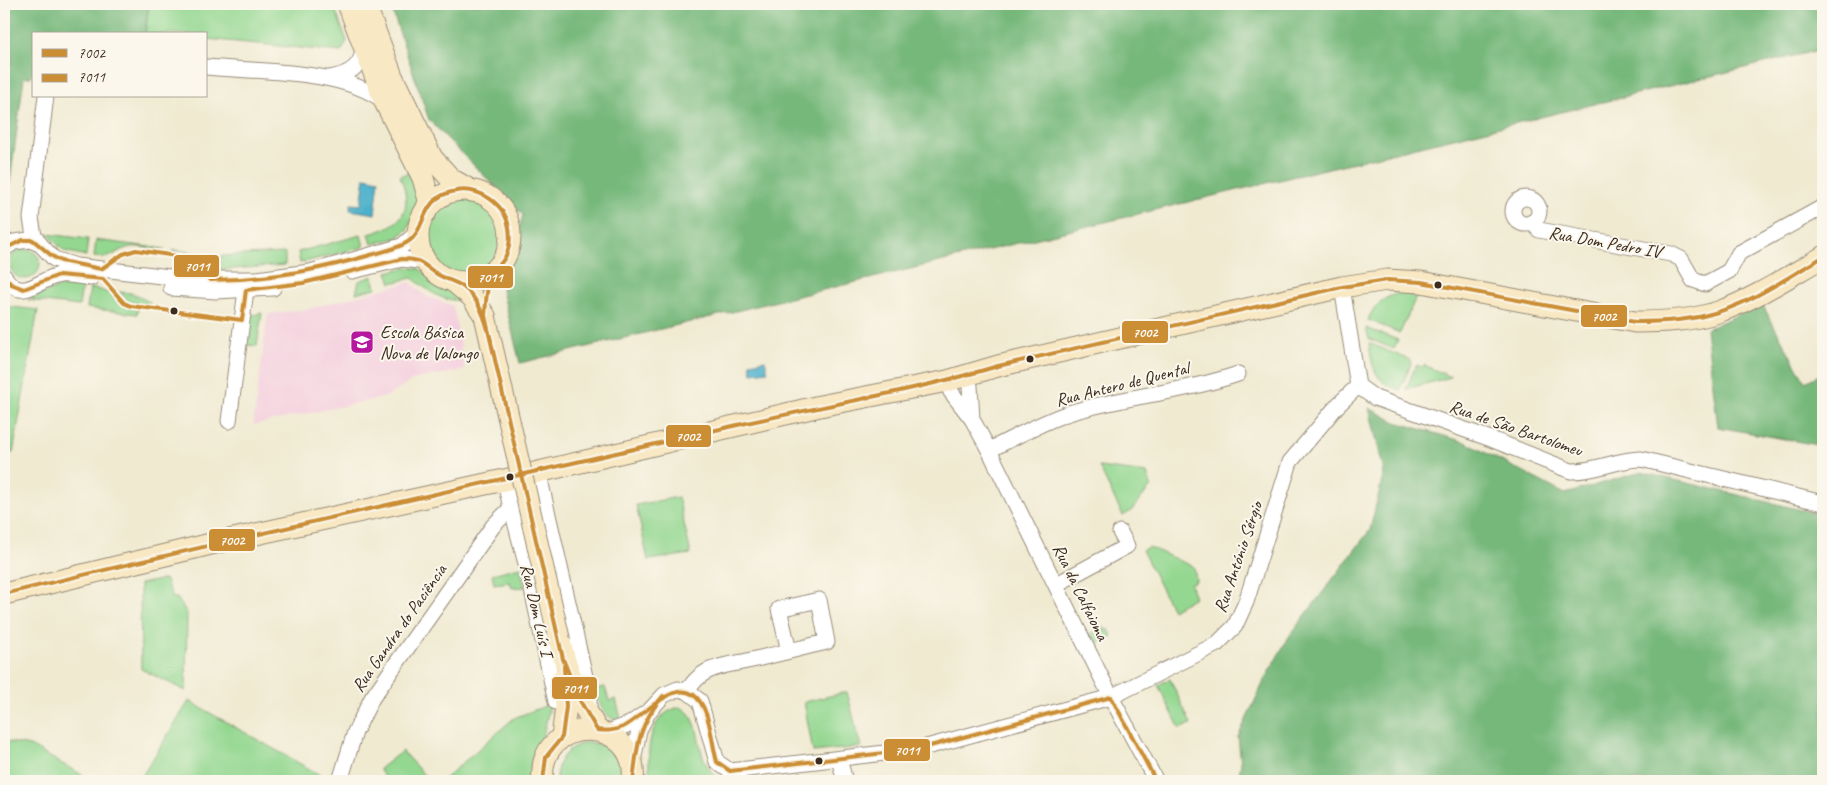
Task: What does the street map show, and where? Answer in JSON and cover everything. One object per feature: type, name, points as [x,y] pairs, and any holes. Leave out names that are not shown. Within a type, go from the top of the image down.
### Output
[{"type":"main road","points":[[348,4],[385,102],[423,178],[428,200],[426,212]]},
{"type":"main road","points":[[366,4],[370,59],[432,158],[451,179],[487,196],[499,205],[507,219],[510,234],[508,249],[502,263],[494,271],[478,281],[453,281]]},
{"type":"main road","points":[[472,190],[457,190],[442,196],[430,205],[418,232],[419,247],[426,262],[435,272],[453,281],[472,297],[485,316]]},
{"type":"main road","points":[[4,594],[215,543],[504,480],[820,406],[957,378],[998,366],[1342,287],[1387,280],[1421,282],[1635,322],[1659,322],[1684,320],[1718,312],[1823,257]]},
{"type":"main road","points":[[494,271],[486,296],[485,316],[562,651]]},
{"type":"main road","name":"Rua Dom Luís I","points":[[562,651],[579,699],[597,727],[620,743],[630,758],[632,774]]},
{"type":"main road","name":"Rua Dom Luís I","points":[[543,781],[546,757],[559,740],[566,707],[562,651]]},
{"type":"main road","points":[[559,740],[579,730],[597,727]]},
{"type":"street","points":[[329,78],[340,76],[370,59]]},
{"type":"street","points":[[208,67],[329,78],[364,88],[385,102]]},
{"type":"street","points":[[46,98],[31,218],[34,236],[54,259],[76,266],[193,280],[258,279],[310,272],[402,246],[418,232]]},
{"type":"street","name":"Rua Dom Pedro IV","points":[[1532,222],[1539,230],[1671,254],[1682,260],[1693,280],[1705,284],[1729,271],[1739,253],[1823,207]]},
{"type":"street","points":[[7,248],[31,218]]},
{"type":"street","points":[[7,248],[30,240],[44,249],[50,270],[42,283]]},
{"type":"street","points":[[4,276],[10,284],[26,289],[52,277],[68,275],[196,291],[246,290],[303,283],[402,259],[426,262]]},
{"type":"street","points":[[1342,287],[1358,386]]},
{"type":"street","points":[[229,421],[246,290]]},
{"type":"street","name":"Rua Antero de Quental","points":[[989,450],[1065,415],[1150,394],[1216,382],[1238,374]]},
{"type":"street","name":"Rua da Calfaioma","points":[[957,378],[951,392],[972,419],[989,450],[1057,584],[1111,697],[1156,781]]},
{"type":"street","name":"Rua de São Bartolomeu","points":[[1358,386],[1375,398],[1491,439],[1571,471],[1584,472],[1613,463],[1641,459],[1823,503]]},
{"type":"street","name":"Rua António Sérgio","points":[[687,691],[700,701],[717,762],[730,771],[919,749],[1111,697],[1217,644],[1235,626],[1246,602],[1290,462],[1325,420],[1358,386]]},
{"type":"street","name":"Rua Dom Luís I","points":[[538,471],[597,727]]},
{"type":"street","name":"Rua Dom Luís I","points":[[504,480],[554,683],[559,740]]},
{"type":"street","name":"Rua Gandra do Paciência","points":[[340,781],[355,732],[372,698],[493,526],[511,508]]},
{"type":"street","points":[[1057,584],[1127,546],[1120,532]]},
{"type":"street","points":[[597,727],[630,724],[650,710],[664,695],[678,689],[687,691],[696,678],[709,670],[789,651]]},
{"type":"street","points":[[632,774],[639,730],[650,710]]},
{"type":"street","points":[[839,759],[846,781]]},
{"type":"shaded area","name":"Escola Básica Nova de Valongo","points":[[410,282],[424,295],[453,306],[465,370],[415,379],[386,397],[253,425],[268,314],[308,309]]},
{"type":"green space","points":[[8,4],[149,4],[145,32],[32,32],[32,73],[31,77],[24,77],[4,227],[4,66],[12,63]]},
{"type":"green space","points":[[149,4],[333,4],[347,41],[341,52],[208,39],[208,32],[145,32]]},
{"type":"green space","points":[[390,4],[1823,4],[1823,49],[520,363],[502,290],[523,215],[429,120]]},
{"type":"green space","points":[[412,171],[419,198],[408,229],[397,238],[372,244],[369,234],[390,226],[402,214],[406,198],[400,176]]},
{"type":"green space","points":[[465,196],[480,199],[492,208],[501,220],[504,235],[501,250],[492,262],[480,271],[465,274],[450,271],[438,262],[429,250],[426,235],[429,220],[438,208],[450,199]]},
{"type":"green space","points":[[47,234],[88,239],[86,256],[64,251]]},
{"type":"green space","points":[[361,235],[364,247],[300,263],[298,252]]},
{"type":"green space","points":[[96,240],[165,249],[131,247],[125,248],[111,256],[101,258],[94,257]]},
{"type":"green space","points":[[25,249],[36,253],[40,264],[36,275],[25,279],[14,275],[10,264],[14,253]]},
{"type":"green space","points":[[173,250],[214,255],[212,270],[184,255],[173,252]]},
{"type":"green space","points":[[285,253],[285,265],[220,270],[221,256]]},
{"type":"green space","points":[[408,267],[420,269],[436,283],[454,290],[459,300],[439,297],[412,278],[391,283],[387,272]]},
{"type":"green space","points":[[373,276],[376,288],[356,293],[359,281]]},
{"type":"green space","points":[[63,285],[82,286],[79,306],[28,300]]},
{"type":"green space","points":[[90,288],[106,292],[124,305],[138,310],[137,314],[87,308]]},
{"type":"green space","points":[[119,292],[131,293],[150,302],[150,305],[130,302]]},
{"type":"green space","points":[[1400,293],[1417,295],[1400,333],[1368,320],[1380,302]]},
{"type":"green space","points":[[1762,304],[1805,382],[1823,373],[1823,446],[1718,427],[1706,329]]},
{"type":"green space","points":[[4,306],[38,310],[13,453],[4,452]]},
{"type":"green space","points":[[262,313],[257,346],[246,345],[250,316]]},
{"type":"green space","points":[[1366,328],[1398,340],[1394,349],[1369,339]]},
{"type":"green space","points":[[1369,343],[1410,360],[1411,364],[1400,390],[1385,383],[1376,372],[1371,359]]},
{"type":"green space","points":[[1416,365],[1422,367],[1424,365],[1451,377],[1406,389]]},
{"type":"green space","points":[[1369,408],[1396,422],[1465,442],[1565,494],[1641,472],[1823,515],[1823,781],[1708,781],[1705,775],[1693,781],[1237,781],[1241,764],[1238,737],[1266,677],[1288,638],[1370,530],[1384,472]]},
{"type":"green space","points":[[1099,467],[1147,473],[1151,486],[1131,511],[1123,516]]},
{"type":"green space","points":[[678,497],[691,554],[648,560],[636,505]]},
{"type":"green space","points":[[1149,547],[1194,567],[1196,581],[1190,584],[1195,597],[1172,610],[1142,550]]},
{"type":"green space","points":[[520,567],[525,587],[512,588],[510,582],[494,584],[492,574]]},
{"type":"green space","points":[[165,579],[173,598],[177,598],[187,613],[186,691],[141,669],[140,584]]},
{"type":"green space","points":[[1104,627],[1106,631],[1109,629],[1112,636],[1096,644],[1091,633]]},
{"type":"green space","points":[[1170,679],[1191,724],[1180,729],[1158,685]]},
{"type":"green space","points":[[605,687],[609,701],[616,699],[621,719],[612,719],[603,711],[594,689]]},
{"type":"green space","points":[[847,692],[861,747],[813,752],[804,702]]},
{"type":"green space","points":[[189,701],[327,779],[327,781],[139,781]]},
{"type":"green space","points":[[550,704],[543,736],[531,761],[530,781],[442,781],[514,718]]},
{"type":"green space","points":[[680,707],[689,713],[694,722],[706,765],[714,774],[725,781],[650,781],[649,748],[655,727],[669,711]]},
{"type":"green space","points":[[4,741],[30,746],[93,781],[4,781]]},
{"type":"green space","points":[[587,742],[609,749],[619,759],[622,765],[622,781],[557,781],[560,761],[568,751]]},
{"type":"green space","points":[[402,751],[425,776],[419,781],[387,781],[379,769]]},
{"type":"water","points":[[365,177],[379,180],[375,214],[350,210],[351,204],[361,205]]},
{"type":"water","points":[[765,360],[768,371],[752,373],[750,363]]},
{"type":"transit line","name":"7011","points":[[4,249],[23,240],[33,240],[61,261],[101,269],[123,254],[136,250],[183,257],[192,261],[210,280],[230,280],[289,274],[328,266],[397,247],[413,238],[429,207],[444,194],[465,190],[482,194],[497,204],[502,211],[507,219],[510,237],[506,255],[489,280],[485,316],[563,659],[579,699],[597,730],[623,727],[662,699],[673,693],[683,691],[692,694],[701,703],[707,716],[717,762],[730,771],[919,749],[1111,697]]},
{"type":"transit line","name":"7002","points":[[4,594],[733,426],[899,391],[998,366],[1342,287],[1387,280],[1421,282],[1635,322],[1680,320],[1698,317],[1738,305],[1823,257]]},
{"type":"transit line","name":"7011","points":[[4,276],[11,284],[24,289],[59,275],[103,279],[124,303],[131,306],[242,320],[246,290],[303,283],[408,259],[421,263],[468,291],[478,304],[491,341]]},
{"type":"transit line","name":"7011","points":[[543,781],[546,757],[562,737],[566,707],[564,666]]},
{"type":"transit line","name":"7011","points":[[633,781],[640,736],[649,716],[663,696]]},
{"type":"transit line","name":"7011","points":[[1111,697],[1156,781]]},
{"type":"place","name":"Escola Básica Nova de Valongo","points":[[362,342]]}]
